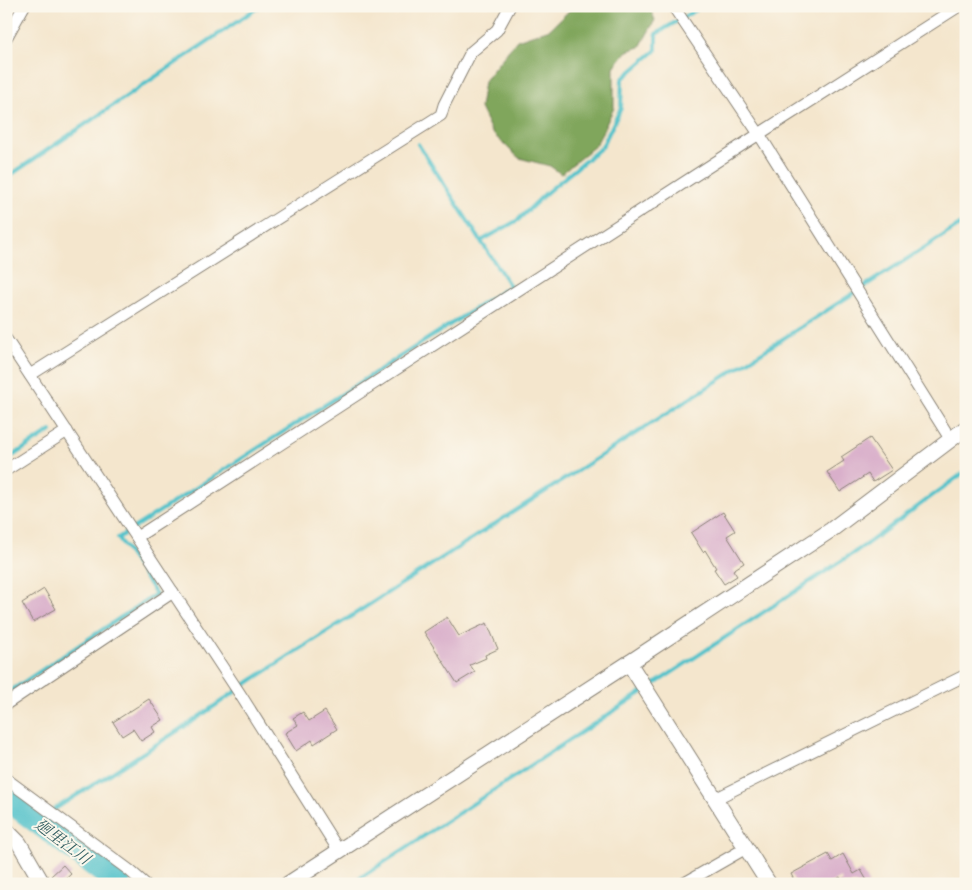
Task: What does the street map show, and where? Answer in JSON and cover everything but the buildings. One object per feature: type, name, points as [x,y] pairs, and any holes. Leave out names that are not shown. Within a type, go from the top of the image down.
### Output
[{"type":"street","points":[[6,38],[24,6]]},
{"type":"street","points":[[30,375],[441,115],[444,105],[471,52],[497,30],[510,6]]},
{"type":"street","points":[[134,532],[959,6]]},
{"type":"street","points":[[679,15],[759,134],[951,440]]},
{"type":"street","points":[[6,339],[237,690],[339,851]]},
{"type":"street","points":[[288,884],[831,530],[966,428]]},
{"type":"street","points":[[6,470],[67,431]]},
{"type":"street","points":[[6,704],[173,592]]},
{"type":"street","points":[[629,663],[769,884]]},
{"type":"street","points":[[715,799],[966,675]]},
{"type":"street","points":[[6,779],[129,870],[145,884]]},
{"type":"street","points":[[6,830],[19,843],[40,883]]},
{"type":"street","points":[[683,884],[746,848]]},
{"type":"green space","points":[[574,6],[649,6],[655,20],[640,47],[627,51],[614,67],[614,108],[596,145],[561,174],[550,166],[519,158],[492,133],[480,108],[484,81],[517,40],[550,29]]},
{"type":"waterway","points":[[6,13],[10,6]]},
{"type":"waterway","points":[[6,178],[260,6]]},
{"type":"waterway","points":[[481,241],[518,220],[546,193],[602,147],[621,108],[622,79],[656,50],[656,34],[702,6]]},
{"type":"waterway","points":[[6,694],[156,594],[118,538],[510,286],[418,144]]},
{"type":"waterway","points":[[36,821],[966,221]]},
{"type":"waterway","points":[[6,460],[51,431]]},
{"type":"waterway","points":[[650,687],[864,546],[966,471]]},
{"type":"waterway","points":[[351,884],[644,691]]},
{"type":"waterway","name":"廻里江川","points":[[6,798],[119,884]]}]
